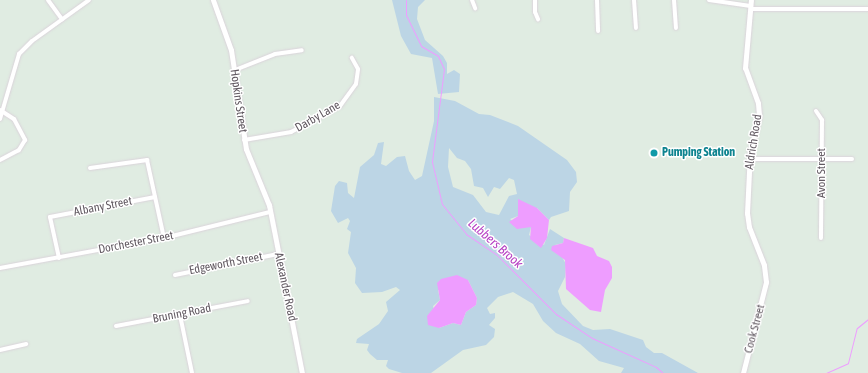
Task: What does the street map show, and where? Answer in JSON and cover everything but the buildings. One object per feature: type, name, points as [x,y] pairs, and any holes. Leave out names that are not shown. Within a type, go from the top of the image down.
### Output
[{"type":"street","points":[[48,0],[62,19]]},
{"type":"street","points":[[0,119],[13,68],[19,54],[62,19],[89,0]]},
{"type":"street","name":"Hopkins Street","points":[[213,0],[227,35],[235,70],[244,140],[267,200]]},
{"type":"street","points":[[472,0],[475,8]]},
{"type":"street","points":[[534,0],[535,12],[538,18]]},
{"type":"street","points":[[597,0],[598,31]]},
{"type":"street","points":[[634,0],[636,28]]},
{"type":"street","points":[[674,0],[676,28]]},
{"type":"street","points":[[709,0],[751,8],[868,9]]},
{"type":"street","name":"Aldrich Road","points":[[751,0],[745,70],[756,99],[759,115],[749,159],[748,220],[764,265],[766,285]]},
{"type":"street","points":[[235,70],[275,54],[302,50]]},
{"type":"street","name":"Darby Lane","points":[[244,140],[291,132],[340,106],[356,84],[358,69],[352,58]]},
{"type":"street","points":[[0,160],[19,150],[25,140],[19,126],[2,110]]},
{"type":"street","name":"Avon Street","points":[[816,111],[822,119],[821,238]]},
{"type":"street","points":[[90,168],[146,159],[164,238]]},
{"type":"street","points":[[749,159],[852,159]]},
{"type":"street","name":"Albany Street","points":[[59,258],[50,217],[155,197]]},
{"type":"street","name":"Alexander Road","points":[[267,200],[302,373]]},
{"type":"street","name":"Dorchester Street","points":[[0,268],[164,238],[270,212]]},
{"type":"street","name":"Edgeworth Street","points":[[175,275],[278,254]]},
{"type":"street","name":"Cook Street","points":[[744,373],[766,285]]},
{"type":"street","name":"Bruning Road","points":[[116,326],[248,301]]},
{"type":"street","points":[[180,315],[192,373]]},
{"type":"street","points":[[0,350],[26,344]]},
{"type":"shaded area","points":[[392,0],[425,0],[418,7],[417,19],[425,40],[443,56],[447,63],[447,74],[454,70],[460,74],[459,92],[438,94],[432,58],[411,54],[401,36]]},
{"type":"shaded area","points":[[434,97],[455,101],[479,114],[490,115],[518,126],[567,160],[576,172],[577,182],[570,192],[569,211],[551,217],[549,220],[537,208],[518,207],[518,216],[510,219],[520,227],[531,227],[529,235],[544,245],[550,229],[564,238],[563,243],[555,245],[566,264],[565,277],[558,291],[562,304],[583,326],[593,330],[610,329],[643,340],[646,347],[654,353],[662,353],[698,373],[621,373],[624,368],[599,361],[580,344],[556,333],[543,321],[533,304],[513,292],[498,297],[487,308],[490,314],[495,313],[495,318],[489,325],[495,329],[494,337],[486,345],[463,350],[431,373],[402,373],[389,369],[386,366],[388,360],[377,360],[370,354],[367,350],[369,344],[356,343],[357,339],[379,324],[388,311],[386,302],[400,290],[396,287],[382,292],[362,293],[355,283],[356,268],[348,253],[351,232],[347,229],[350,221],[348,218],[338,223],[331,211],[335,186],[339,181],[347,183],[348,193],[354,198],[360,167],[374,155],[378,143],[384,142],[381,164],[386,166],[397,157],[405,156],[409,171],[415,180],[422,176],[434,121]],"holes":[[[449,148],[457,158],[465,161],[471,169],[474,186],[483,188],[488,197],[494,187],[500,189],[509,178],[514,180],[517,194],[509,196],[499,215],[486,212],[473,195],[453,187],[448,167]],[[468,280],[477,298],[476,305],[466,312],[461,325],[453,323],[439,328],[433,306],[440,300],[438,290]]]},
{"type":"shaded area","points":[[518,199],[537,208],[549,220],[547,238],[541,248],[530,239],[531,227],[517,229],[509,222],[518,216]]},
{"type":"shaded area","points":[[564,238],[593,248],[597,256],[609,261],[612,267],[612,278],[605,290],[601,312],[590,310],[566,289],[565,260],[551,250],[552,246],[563,243]]},
{"type":"shaded area","points":[[457,275],[468,280],[477,298],[476,305],[466,312],[461,325],[453,323],[439,328],[428,325],[427,316],[440,300],[437,283],[441,279]]},
{"type":"waterway","name":"Lubbers Brook","points":[[406,0],[406,15],[421,46],[438,56],[444,69],[432,162],[442,204],[466,234],[496,254],[556,314],[592,338],[656,367],[663,373]]},
{"type":"waterway","name":"Lubbers Brook","points":[[826,373],[848,363],[857,328],[868,319]]},
{"type":"place","name":"Pumping Station","points":[[654,153]]}]
